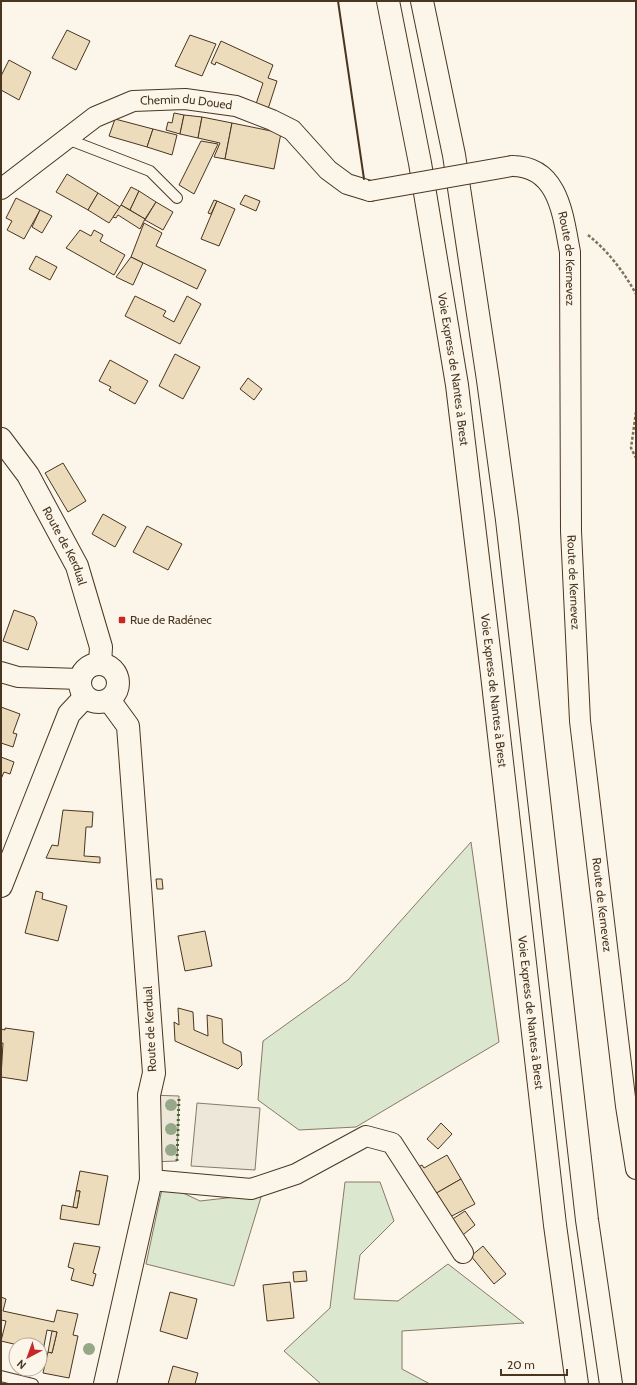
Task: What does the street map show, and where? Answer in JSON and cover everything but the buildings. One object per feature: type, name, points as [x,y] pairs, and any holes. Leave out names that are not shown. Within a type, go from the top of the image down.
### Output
[{"type":"main road","name":"Voie Express de Nantes à Brest","points":[[388,1],[420,164],[457,385],[491,666],[555,1225],[577,1384]]},
{"type":"main road","points":[[422,1],[454,155],[488,380],[508,528],[587,1220],[611,1384]]},
{"type":"main road","name":"Route de Kerdual","points":[[1,439],[28,475],[77,566],[101,647],[100,664]]},
{"type":"main road","points":[[1,886],[69,714],[82,688],[85,670],[95,664],[100,664],[112,669],[118,679],[117,691],[109,700],[96,703],[82,688]]},
{"type":"main road","name":"Route de Kerdual","points":[[105,1384],[151,1180],[149,1094],[154,1073],[128,726],[109,700]]},
{"type":"street","name":"Chemin du Doued","points":[[1,189],[95,117],[133,101],[185,98],[236,106],[272,120],[292,130],[328,170],[347,184],[370,191]]},
{"type":"street","name":"Route de Kernevez","points":[[370,191],[512,166],[525,166],[537,171],[554,189],[563,214],[570,252],[571,531],[580,721],[626,1106],[636,1169]]},
{"type":"street","points":[[1,672],[18,677],[82,688]]},
{"type":"street","points":[[151,1180],[251,1189],[296,1174],[366,1136],[392,1143],[463,1253]]},
{"type":"lane","points":[[67,139],[150,171],[177,198]]},
{"type":"lane","points":[[1,1376],[32,1384]]},
{"type":"path","points":[[563,214],[598,243],[627,277],[636,294]]},
{"type":"path","points":[[636,412],[631,448],[636,458]]},
{"type":"green space","points":[[471,842],[499,1042],[356,1127],[299,1130],[258,1100],[263,1041],[348,980]]},
{"type":"green space","points":[[345,1182],[380,1182],[394,1221],[360,1255],[354,1299],[398,1301],[448,1264],[524,1323],[402,1331],[402,1369],[430,1384],[321,1384],[284,1351],[330,1308]]},
{"type":"green space","points":[[162,1189],[179,1191],[200,1201],[262,1194],[234,1286],[146,1264]]},
{"type":"shaded area","points":[[149,1095],[179,1096],[177,1161],[151,1162]]},
{"type":"shaded area","points":[[197,1103],[260,1108],[255,1170],[191,1166]]},
{"type":"hedge","points":[[177,1161],[179,1096]]},
{"type":"wall","points":[[338,1],[364,179]]},
{"type":"place","name":"Rue de Radénec","points":[[122,620]]}]
